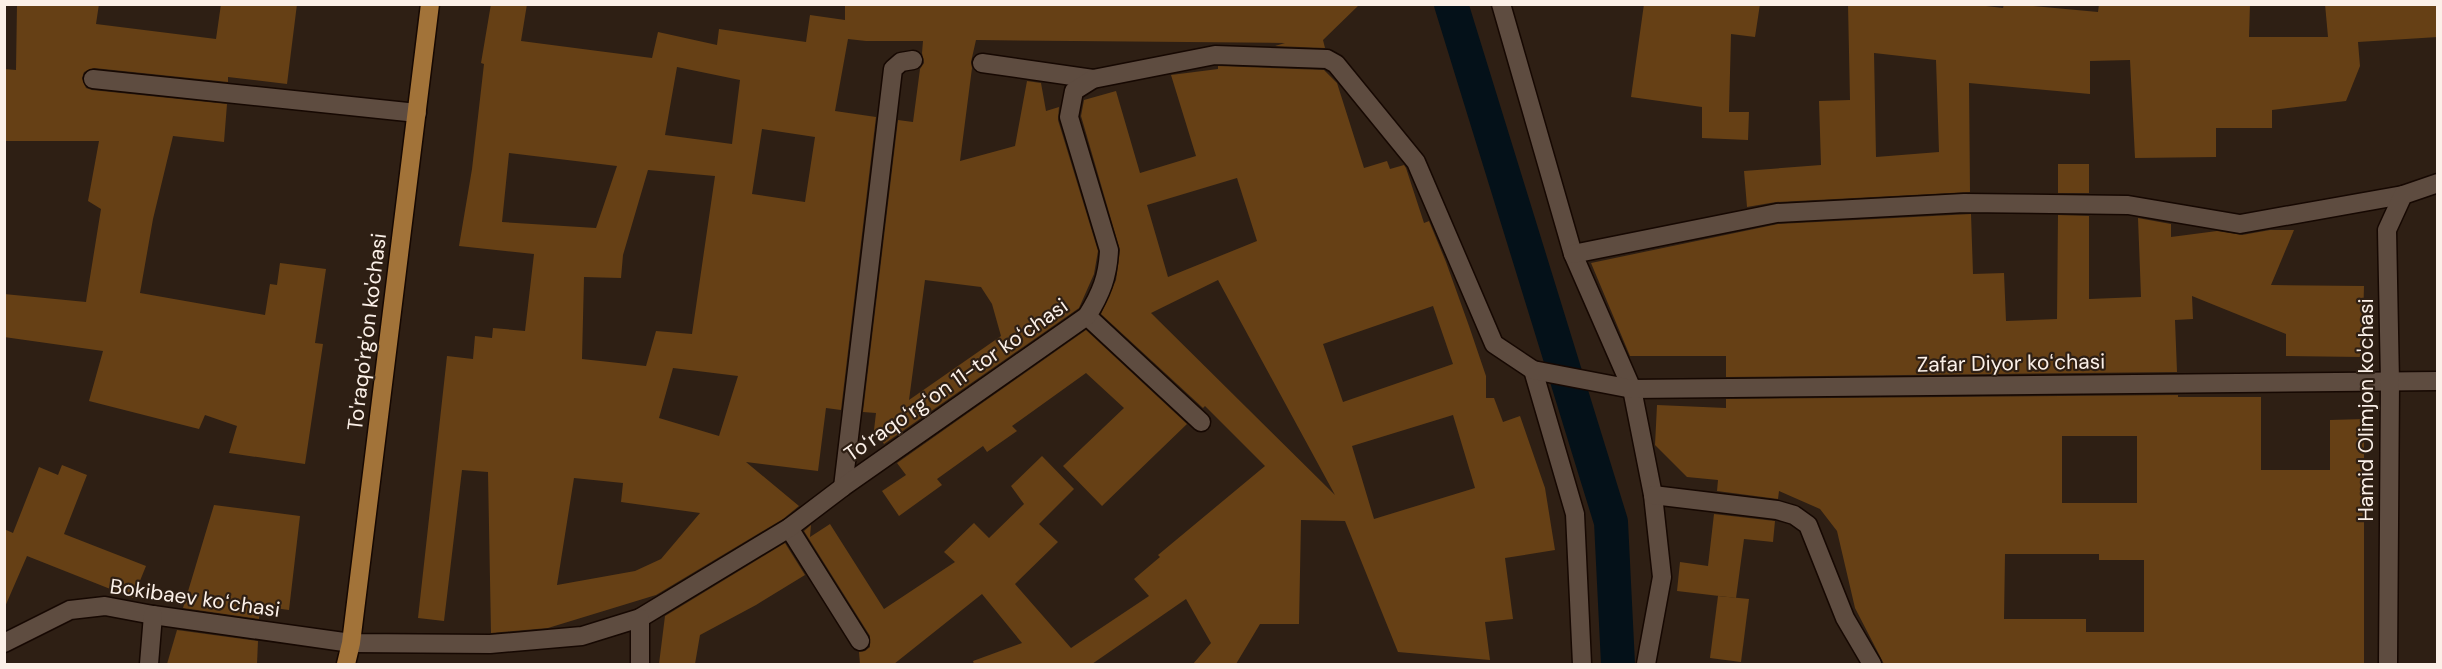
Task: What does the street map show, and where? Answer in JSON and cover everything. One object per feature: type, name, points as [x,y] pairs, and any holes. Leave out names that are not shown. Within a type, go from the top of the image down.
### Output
[{"type":"main road","name":"To'raqo'rg'on ko'chasi","points":[[346,664],[351,643],[430,4]]},
{"type":"street","points":[[1501,4],[1574,254],[1632,389],[1653,495],[1662,577],[1646,664]]},
{"type":"street","points":[[982,63],[1093,79],[1215,55],[1327,59],[1336,64],[1416,162],[1494,344],[1535,369],[1632,389]]},
{"type":"street","points":[[843,487],[893,69],[901,62],[913,60]]},
{"type":"street","points":[[93,79],[417,113]]},
{"type":"street","name":"Toʻraqoʻrgʻon 11-tor koʻchasi","points":[[351,643],[490,644],[582,636],[640,618],[789,528],[843,487],[1087,316],[1098,298],[1108,272],[1109,250],[1069,117],[1074,91],[1093,79]]},
{"type":"street","points":[[1574,254],[1777,213],[1964,202],[2117,205],[2240,224],[2403,195],[2438,183]]},
{"type":"street","name":"Hamid Olimjon ko'chasi","points":[[2388,664],[2390,382],[2387,230],[2403,195]]},
{"type":"street","points":[[1087,316],[1201,422]]},
{"type":"street","points":[[1535,369],[1575,514],[1582,664]]},
{"type":"street","name":"Zafar Diyor koʻchasi","points":[[1632,389],[2438,381]]},
{"type":"street","points":[[1653,495],[1777,510],[1794,515],[1808,525],[1845,618],[1872,664]]},
{"type":"street","points":[[789,528],[860,641]]},
{"type":"street","name":"Bokibaev koʻchasi","points":[[4,643],[70,610],[105,606],[351,643]]},
{"type":"street","points":[[149,664],[153,615]]},
{"type":"street","points":[[639,664],[640,618]]},
{"type":"building","points":[[17,4],[99,4],[96,24],[216,39],[221,4],[297,4],[287,84],[228,77],[228,82],[94,68],[84,72],[82,78],[86,88],[92,90],[227,104],[224,142],[173,136],[153,219],[140,293],[265,315],[270,284],[277,285],[280,263],[326,269],[315,343],[323,344],[305,464],[229,453],[237,426],[205,415],[199,429],[89,401],[103,351],[4,337],[4,294],[86,302],[101,209],[88,201],[99,141],[4,141],[4,69],[16,70]]},
{"type":"building","points":[[491,4],[527,4],[521,41],[652,58],[658,32],[717,45],[719,29],[806,42],[810,15],[845,20],[845,4],[1360,4],[1323,40],[1325,48],[1275,46],[1285,43],[976,40],[971,62],[960,161],[1015,146],[1027,81],[1041,83],[1046,111],[1059,107],[1058,120],[1098,251],[1094,274],[1079,308],[884,444],[874,430],[876,413],[863,412],[898,120],[913,122],[920,69],[924,63],[923,41],[848,39],[835,111],[876,117],[841,410],[826,408],[818,471],[746,462],[799,506],[783,519],[656,595],[548,628],[491,633],[488,472],[462,470],[444,621],[418,618],[447,356],[473,359],[475,336],[492,338],[493,328],[525,331],[534,254],[459,246],[472,169],[484,64],[481,63]],"holes":[[[677,67],[740,80],[732,144],[665,135]],[[762,129],[815,137],[805,202],[752,194]],[[509,153],[617,166],[596,228],[502,222]],[[648,170],[715,176],[692,334],[656,331],[646,366],[582,359],[584,277],[621,278],[623,255]],[[925,280],[981,287],[992,304],[1001,336],[909,400]],[[673,368],[738,376],[719,436],[659,418]],[[574,478],[623,483],[621,502],[700,513],[661,559],[635,571],[557,585]]]},
{"type":"building","points":[[1644,4],[1760,4],[1755,37],[1731,34],[1729,112],[1749,112],[1748,140],[1702,138],[1702,107],[1631,97]]},
{"type":"building","points":[[1848,4],[1969,4],[2003,8],[2004,4],[2033,4],[2033,6],[2098,12],[2099,4],[2250,4],[2249,37],[2328,37],[2325,4],[2437,4],[2438,37],[2358,42],[2360,66],[2346,101],[2272,110],[2272,128],[2216,128],[2216,157],[2135,158],[2130,60],[2090,61],[2090,94],[1969,83],[1970,192],[1776,202],[1747,207],[1744,171],[1821,165],[1819,101],[1850,100]],"holes":[[[1874,53],[1936,60],[1939,152],[1876,157]]]},
{"type":"building","points":[[1218,66],[1324,70],[1337,83],[1364,168],[1387,161],[1390,169],[1404,165],[1406,168],[1424,223],[1429,221],[1469,326],[1486,376],[1486,398],[1494,398],[1503,422],[1520,416],[1545,488],[1555,550],[1505,558],[1513,619],[1485,622],[1490,660],[1398,652],[1345,521],[1301,520],[1299,624],[1260,624],[1236,664],[1193,664],[1211,643],[1186,599],[1092,664],[974,664],[973,661],[1022,643],[982,594],[894,664],[860,664],[859,652],[870,647],[870,636],[804,531],[811,525],[810,537],[830,524],[884,609],[955,562],[944,552],[974,523],[989,538],[1024,504],[1011,486],[1042,456],[1074,489],[1039,524],[1058,542],[1015,584],[1071,648],[1149,596],[1134,579],[1160,557],[1158,555],[1265,466],[1205,406],[1203,408],[1101,314],[1116,280],[1120,250],[1081,116],[1084,100],[1116,91],[1140,173],[1196,156],[1171,75],[1218,69]],"holes":[[[1237,178],[1257,241],[1168,277],[1147,205]],[[1218,280],[1335,495],[1151,313]],[[1433,306],[1453,364],[1343,402],[1323,344]],[[1453,415],[1475,488],[1374,519],[1352,446]]]},
{"type":"building","points":[[2058,164],[2089,164],[2089,193],[2058,193]]},
{"type":"building","points":[[1971,214],[1973,274],[2004,273],[2006,321],[2057,319],[2058,215],[2089,216],[2089,299],[2141,297],[2138,218],[2171,224],[2171,237],[2217,231],[2242,235],[2270,230],[2294,230],[2271,285],[2364,286],[2362,357],[2286,356],[2286,334],[2192,296],[2193,319],[2175,320],[2177,372],[1726,377],[1726,356],[1630,356],[1591,263],[1778,224]]},
{"type":"building","points":[[1086,330],[1187,424],[1102,506],[1063,466],[1124,408],[1086,373],[1012,426],[1017,431],[987,452],[983,446],[937,479],[942,485],[899,516],[882,491],[906,475],[897,463]]},
{"type":"building","points":[[2178,395],[2178,397],[2261,397],[2261,470],[2330,470],[2330,420],[2364,419],[2364,664],[1884,664],[1855,608],[1837,531],[1820,509],[1779,491],[1778,499],[1717,491],[1718,480],[1687,477],[1655,445],[1657,405],[1726,408],[1726,399]],"holes":[[[2062,436],[2137,436],[2137,503],[2062,503]],[[2005,554],[2099,554],[2099,560],[2144,560],[2144,632],[2086,632],[2086,619],[2004,619]]]},
{"type":"building","points":[[62,465],[87,475],[64,534],[146,566],[133,598],[27,556],[4,609],[4,529],[13,533],[39,467],[58,475]]},
{"type":"building","points":[[214,505],[300,516],[289,610],[260,606],[259,619],[183,608]]},
{"type":"building","points":[[1714,514],[1775,521],[1773,542],[1744,539],[1736,598],[1677,591],[1680,562],[1708,566]]},
{"type":"building","points":[[785,543],[805,575],[700,635],[695,664],[659,664],[665,616]]},
{"type":"building","points":[[1718,596],[1749,599],[1741,662],[1710,658]]},
{"type":"building","points":[[177,630],[258,641],[257,664],[167,664]]},
{"type":"waterway","points":[[1451,4],[1611,522],[1618,664]]}]
